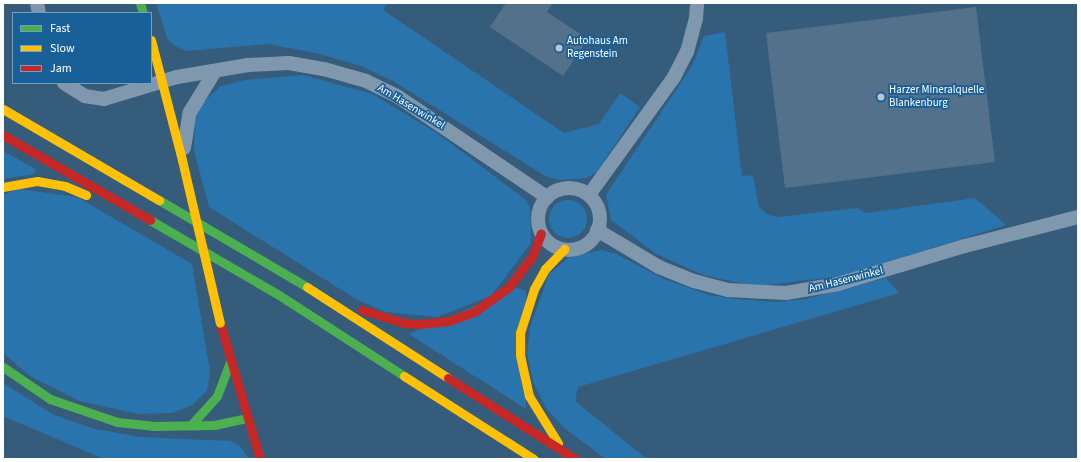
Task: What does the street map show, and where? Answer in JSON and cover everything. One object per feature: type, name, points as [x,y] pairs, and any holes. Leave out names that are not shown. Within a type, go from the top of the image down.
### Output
[{"type":"main road","points":[[152,43],[163,81],[220,324],[246,418],[260,459]]},
{"type":"main road","points":[[3,109],[195,218],[351,313],[575,459]]},
{"type":"main road","points":[[3,135],[109,195],[335,330],[534,459]]},
{"type":"main road","points":[[3,187],[37,181],[65,186],[93,199],[109,195]]},
{"type":"main road","points":[[351,313],[366,309],[390,319],[420,324],[448,321],[468,314],[484,306],[509,287],[533,255],[541,233]]},
{"type":"main road","points":[[563,451],[529,396],[520,355],[520,333],[534,289],[545,269],[564,249]]},
{"type":"main road","points":[[191,425],[217,396],[230,362]]},
{"type":"main road","points":[[3,367],[45,396],[85,414],[133,425],[191,425],[246,418]]},
{"type":"street","points":[[589,196],[674,77],[687,52],[696,19],[697,3]]},
{"type":"street","name":"Am Hasenwinkel","points":[[66,84],[85,96],[104,99],[163,81],[215,70],[289,63],[324,69],[366,81],[415,107],[547,197]]},
{"type":"street","points":[[182,160],[190,112],[215,70]]},
{"type":"street","points":[[565,188],[578,190],[589,196],[598,210],[597,230],[586,244],[564,249],[550,244],[541,233],[538,214],[547,197],[565,188]]},
{"type":"street","name":"Am Hasenwinkel","points":[[597,230],[659,267],[694,281],[733,291],[786,293],[838,284],[964,246],[1078,218]]},
{"type":"shaded area","points":[[156,3],[387,3],[383,10],[564,133],[599,124],[620,93],[640,107],[597,172],[586,178],[560,180],[547,177],[393,81],[361,66],[320,54],[268,44],[187,51],[177,47],[168,40]]},
{"type":"shaded area","points":[[725,32],[742,176],[753,175],[759,207],[767,214],[777,217],[857,208],[866,213],[975,198],[1006,225],[842,276],[755,286],[703,275],[655,253],[611,220],[606,195],[692,66],[704,36]]},
{"type":"shaded area","points":[[303,75],[372,94],[437,133],[526,200],[530,208],[531,243],[491,296],[437,317],[385,312],[356,299],[209,207],[194,151],[195,121],[200,105],[221,86],[246,80]]},
{"type":"shaded area","points":[[3,151],[36,169],[34,174],[3,179]]},
{"type":"shaded area","points":[[19,189],[77,197],[192,264],[210,372],[207,391],[192,405],[172,413],[138,414],[80,401],[30,376],[3,353],[3,195]]},
{"type":"shaded area","points":[[564,200],[572,200],[582,205],[586,212],[586,226],[582,233],[572,238],[564,238],[554,233],[552,230],[549,223],[549,215],[554,205],[557,203]]},
{"type":"shaded area","points":[[601,250],[614,253],[664,279],[709,295],[777,302],[806,299],[886,278],[899,293],[578,387],[575,401],[647,459],[606,459],[564,428],[546,408],[533,382],[527,353],[530,327],[549,274],[568,258]]},
{"type":"shaded area","points":[[517,288],[526,291],[526,409],[409,334]]},
{"type":"shaded area","points":[[3,383],[54,415],[95,429],[141,437],[230,441],[240,446],[249,459],[104,459],[3,416]]},
{"type":"building","points":[[506,3],[553,3],[547,12],[588,39],[563,76],[490,27]]},
{"type":"building","name":"Harzer Mineralquelle Blankenburg","points":[[976,7],[995,162],[785,188],[766,33]]},
{"type":"traffic: fast","points":[[140,3],[143,12]]},
{"type":"traffic: fast","points":[[159,200],[307,287]]},
{"type":"traffic: fast","points":[[150,220],[279,295],[404,376]]},
{"type":"traffic: fast","points":[[191,425],[217,396],[230,362]]},
{"type":"traffic: fast","points":[[3,367],[50,399],[117,422],[153,426],[214,425],[246,418]]},
{"type":"traffic: slow","points":[[152,44],[182,160]]},
{"type":"traffic: slow","points":[[3,109],[159,200]]},
{"type":"traffic: slow","points":[[182,160],[220,323]]},
{"type":"traffic: slow","points":[[3,187],[37,181],[65,186],[86,195]]},
{"type":"traffic: slow","points":[[558,443],[529,396],[520,355],[520,333],[534,289],[545,269],[564,249]]},
{"type":"traffic: slow","points":[[307,287],[448,378]]},
{"type":"traffic: slow","points":[[404,376],[534,459]]},
{"type":"traffic: jam","points":[[3,135],[150,220]]},
{"type":"traffic: jam","points":[[362,310],[404,323],[420,324],[449,321],[474,312],[509,287],[533,255],[541,233]]},
{"type":"traffic: jam","points":[[220,323],[260,459]]},
{"type":"traffic: jam","points":[[448,378],[575,459]]},
{"type":"place","name":"Autohaus Am Regenstein","points":[[559,48]]},
{"type":"place","name":"Harzer Mineralquelle Blankenburg","points":[[881,97]]}]
